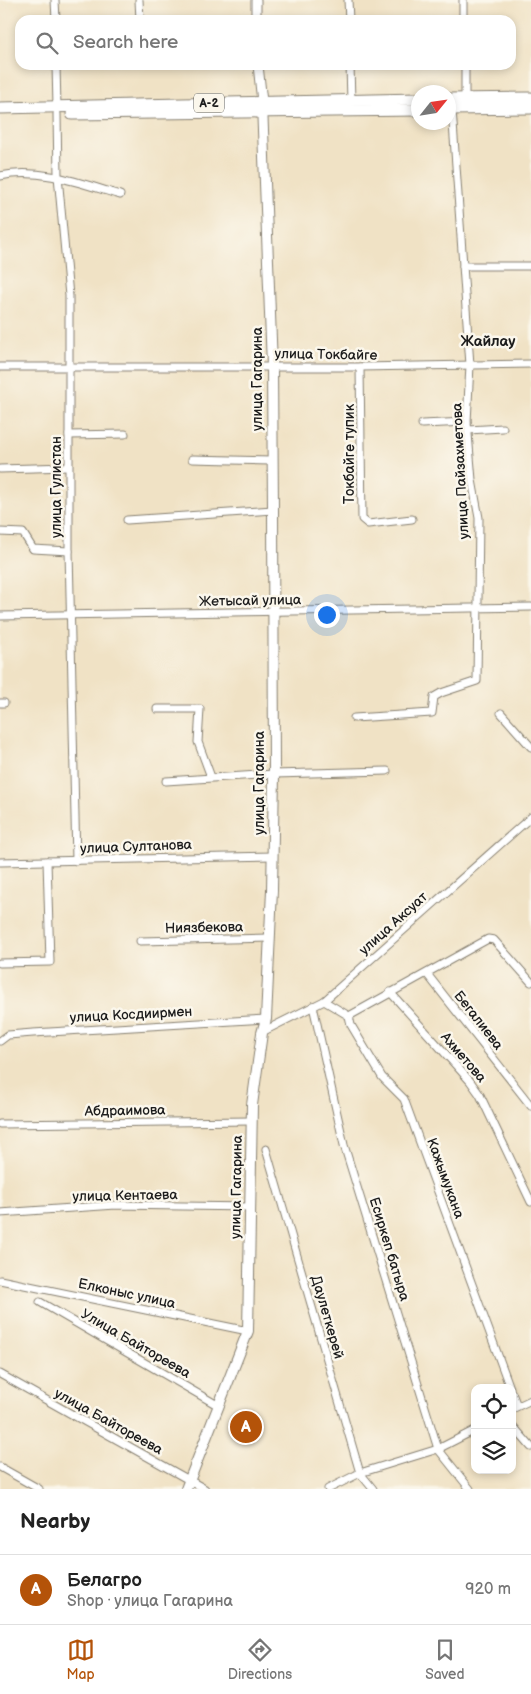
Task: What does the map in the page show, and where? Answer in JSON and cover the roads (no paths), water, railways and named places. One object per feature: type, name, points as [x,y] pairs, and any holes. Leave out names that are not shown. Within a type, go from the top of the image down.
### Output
[{"type":"highway","points":[[456,103],[466,99],[531,98]]},
{"type":"highway","name":"A-2","points":[[262,107],[352,101],[411,100]]},
{"type":"highway","points":[[456,106],[531,108]]},
{"type":"highway","name":"A-2","points":[[0,116],[57,111],[262,107],[411,110]]},
{"type":"highway","name":"A-2","points":[[0,108],[57,111]]},
{"type":"main road","name":"улица Гагарина","points":[[188,1484],[248,1330],[251,1120],[262,1033],[266,1019],[273,856],[273,510],[271,462],[272,366],[262,107]]},
{"type":"street","points":[[55,0],[56,15]]},
{"type":"street","points":[[139,0],[140,15]]},
{"type":"street","points":[[256,0],[256,15]]},
{"type":"street","points":[[348,0],[349,15]]},
{"type":"street","points":[[463,0],[463,15]]},
{"type":"street","name":"улица Гулистан","points":[[56,70],[58,176],[69,296],[69,551],[76,861]]},
{"type":"street","name":"улица Гагарина","points":[[258,70],[262,107]]},
{"type":"street","points":[[350,70],[352,101]]},
{"type":"street","points":[[464,70],[466,99]]},
{"type":"street","name":"улица Пайзахметова","points":[[354,718],[432,713],[434,697],[478,681],[479,518],[467,426],[470,366],[452,130]]},
{"type":"street","points":[[0,176],[10,174],[58,176],[120,195]]},
{"type":"street","points":[[463,266],[531,266]]},
{"type":"street","name":"улица Токбайге","points":[[0,367],[360,367],[531,364]]},
{"type":"street","name":"Токбайге тупик","points":[[360,367],[362,519],[368,524],[412,519]]},
{"type":"street","points":[[422,424],[503,428]]},
{"type":"street","points":[[68,435],[125,434]]},
{"type":"street","points":[[192,459],[271,462]]},
{"type":"street","points":[[0,469],[68,467]]},
{"type":"street","points":[[127,520],[273,510]]},
{"type":"street","points":[[0,532],[23,532],[33,549],[69,551]]},
{"type":"street","name":"Жетысай улица","points":[[0,616],[273,613],[531,607]]},
{"type":"street","points":[[157,709],[200,709],[198,742],[211,777]]},
{"type":"street","points":[[501,713],[531,748]]},
{"type":"street","points":[[166,781],[274,774],[387,771]]},
{"type":"street","name":"улица Аксуат","points":[[262,1033],[324,1001],[531,817]]},
{"type":"street","name":"улица Султанова","points":[[0,862],[273,856]]},
{"type":"street","points":[[0,962],[50,962],[47,861]]},
{"type":"street","name":"Ниязбекова","points":[[140,942],[269,938]]},
{"type":"street","points":[[324,1001],[349,1016],[488,939],[494,940],[531,982]]},
{"type":"street","name":"Бегалиева","points":[[426,974],[531,1106]]},
{"type":"street","name":"Ахметова","points":[[390,992],[470,1080],[480,1095],[531,1202]]},
{"type":"street","name":"Есиркеп батыра","points":[[313,1006],[344,1145],[438,1449],[470,1489]]},
{"type":"street","name":"Кажымукана","points":[[349,1016],[351,1025],[382,1077],[404,1099],[509,1384]]},
{"type":"street","name":"улица Косдиирмен","points":[[0,1041],[8,1035],[33,1032],[266,1019]]},
{"type":"street","name":"Абдраимова","points":[[0,1124],[251,1120]]},
{"type":"street","name":"Даулеткерей","points":[[266,1149],[360,1473],[373,1489]]},
{"type":"street","name":"улица Кентаева","points":[[0,1213],[116,1206],[250,1207]]},
{"type":"street","name":"Елконыс улица","points":[[0,1280],[248,1330]]},
{"type":"street","name":"Улица Байтореева","points":[[40,1302],[219,1406]]},
{"type":"street","name":"улица Байтореева","points":[[0,1374],[188,1484],[205,1489]]},
{"type":"street","points":[[516,1408],[531,1400]]},
{"type":"street","points":[[515,1429],[531,1447]]},
{"type":"street","points":[[328,1489],[360,1473],[438,1449],[471,1432]]},
{"type":"street","points":[[0,1467],[39,1489]]},
{"type":"place","name":"Белагро","points":[[246,1427]]},
{"type":"district","name":"Жайлау","points":[[488,341]]}]
